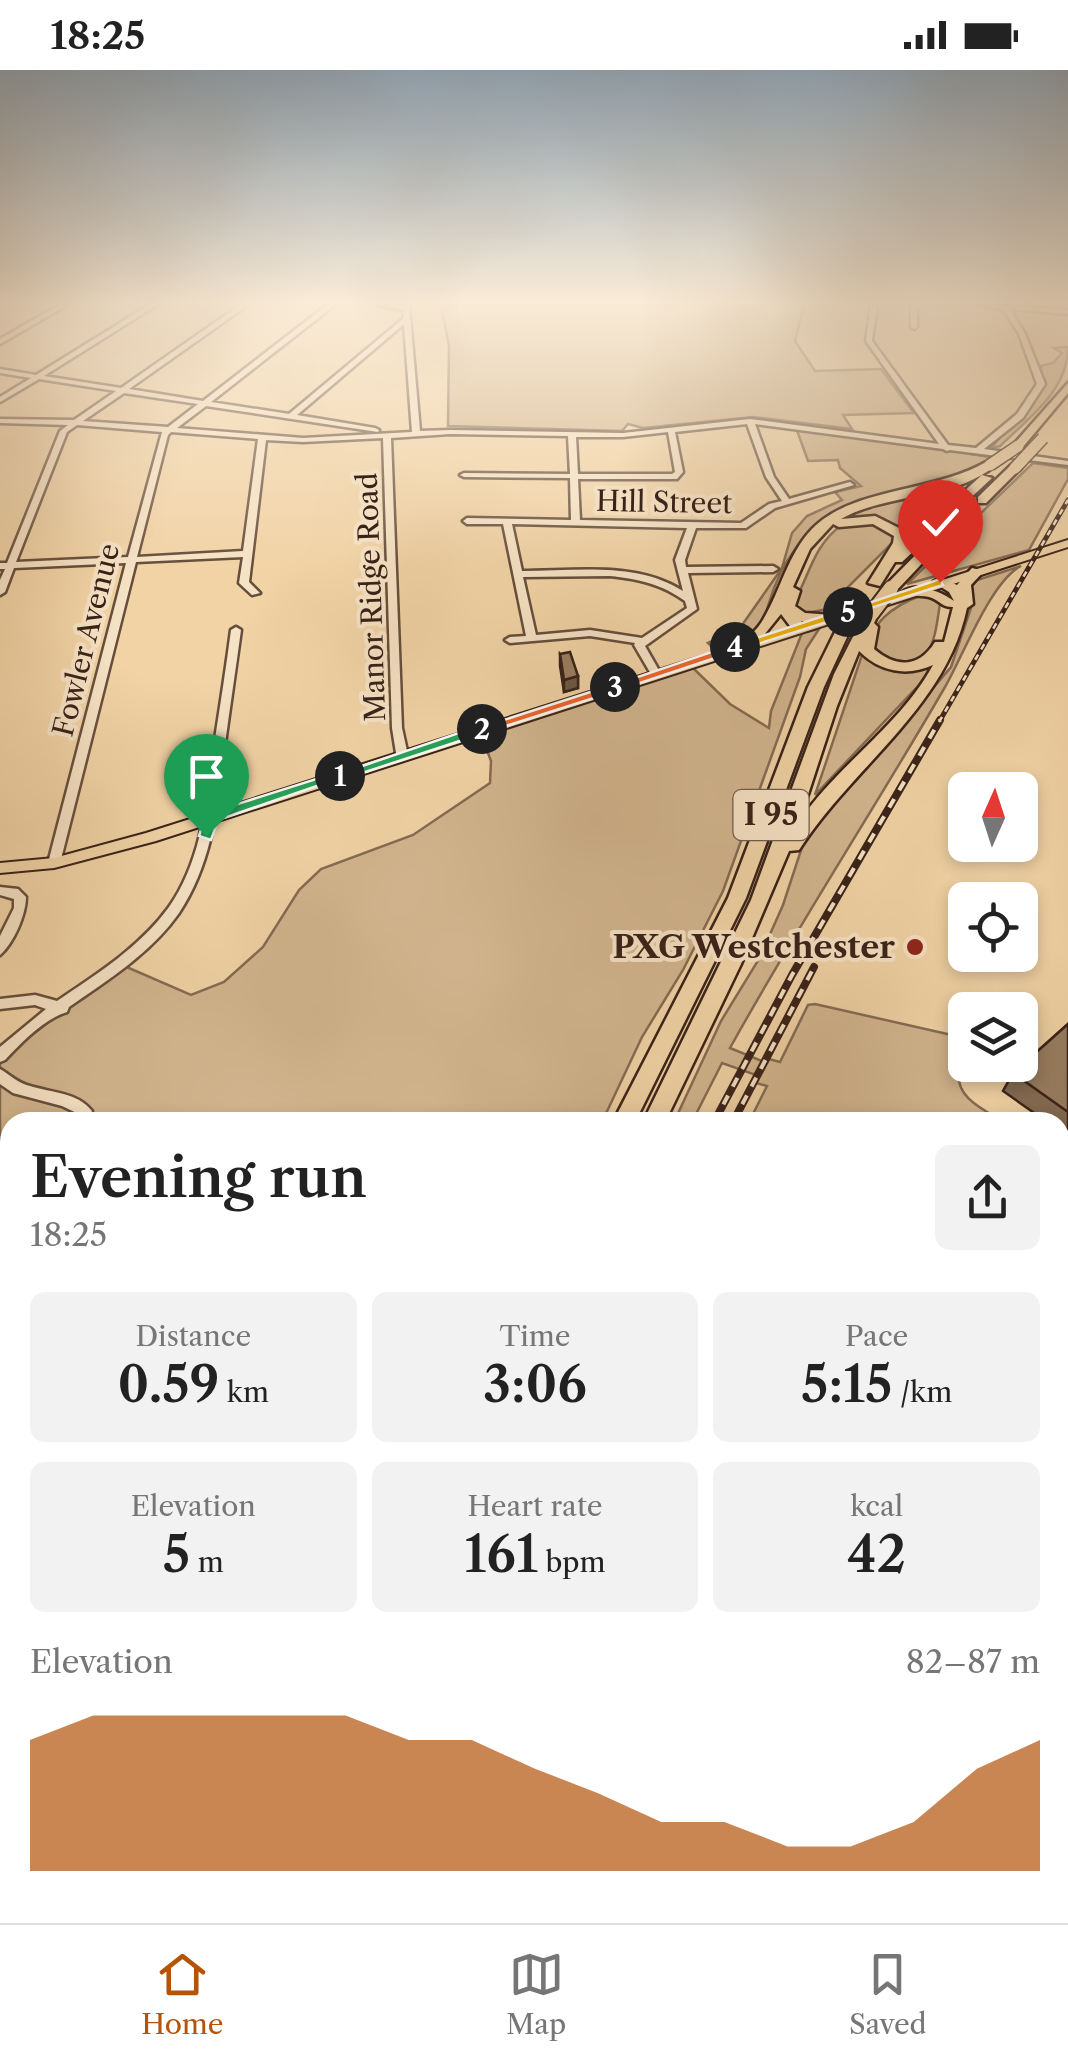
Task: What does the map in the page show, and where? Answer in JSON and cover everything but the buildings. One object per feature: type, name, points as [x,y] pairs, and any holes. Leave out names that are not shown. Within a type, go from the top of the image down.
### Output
[{"type":"highway","name":"I 95","points":[[629,1112],[748,872],[838,620],[1028,436],[1064,391]]},
{"type":"highway","name":"I 95","points":[[659,1112],[737,955],[784,844],[844,668],[871,615],[891,588],[1015,468],[1068,408]]},
{"type":"highway","points":[[751,642],[782,604],[802,549],[835,516],[869,503],[955,485],[994,466]]},
{"type":"highway","points":[[794,629],[775,616],[816,544],[832,527],[847,520],[882,522],[900,534],[900,543],[875,582]]},
{"type":"highway","points":[[737,955],[815,808],[945,662],[966,604],[964,584],[977,570]]},
{"type":"highway","points":[[940,582],[954,589],[960,598],[956,629]]},
{"type":"highway","points":[[871,615],[871,630],[864,647],[869,654],[892,666],[914,668],[936,656],[950,606],[940,582]]},
{"type":"highway","points":[[909,592],[934,594],[950,606]]},
{"type":"highway","points":[[782,604],[798,616],[838,620]]},
{"type":"main road","points":[[0,868],[54,863],[211,817],[751,642],[838,620],[909,592],[1068,543]]},
{"type":"street","points":[[0,592],[4,566],[57,444],[73,423],[119,391]]},
{"type":"street","points":[[130,391],[400,433]]},
{"type":"street","points":[[168,431],[219,391]]},
{"type":"street","points":[[290,416],[317,391]]},
{"type":"street","points":[[413,391],[416,433]]},
{"type":"street","points":[[906,391],[948,449]]},
{"type":"street","points":[[976,452],[1020,416],[1036,391]]},
{"type":"street","points":[[0,421],[262,438],[450,432],[624,436],[750,421],[1068,463]]},
{"type":"street","points":[[750,421],[770,477],[786,502]]},
{"type":"street","points":[[464,475],[674,477],[679,472],[671,430]]},
{"type":"street","name":"Fowler Avenue","points":[[54,863],[157,452],[168,431]]},
{"type":"street","name":"Manor Ridge Road","points":[[387,435],[397,728],[402,752],[406,754]]},
{"type":"street","points":[[572,435],[576,524]]},
{"type":"street","points":[[254,594],[244,584],[262,438]]},
{"type":"street","name":"Hill Street","points":[[467,521],[748,525],[764,511],[786,502],[850,485]]},
{"type":"street","points":[[507,522],[532,637]]},
{"type":"street","points":[[510,640],[590,632],[640,641],[686,614],[692,602],[680,560],[692,526]]},
{"type":"street","points":[[4,566],[247,554]]},
{"type":"street","points":[[661,582],[682,574],[773,569]]},
{"type":"street","points":[[520,574],[623,576],[661,582],[692,602]]},
{"type":"street","points":[[0,1056],[128,958],[176,909],[200,866],[211,817],[236,630]]},
{"type":"street","points":[[640,641],[640,649],[656,674]]},
{"type":"street","points":[[0,891],[14,892],[20,897],[20,908],[0,950]]},
{"type":"street","points":[[0,1004],[35,1000],[62,1008]]},
{"type":"street","points":[[0,1075],[16,1089],[70,1100],[85,1111]]},
{"type":"shaded area","points":[[448,391],[898,391],[914,413],[843,415],[852,429],[753,417],[643,428],[628,424],[622,431],[448,426]]},
{"type":"shaded area","points":[[1041,391],[1053,391],[1000,446],[991,448]]},
{"type":"shaded area","points":[[795,425],[989,457],[977,472],[868,499],[814,529],[792,553],[775,586],[762,629],[713,648],[708,643],[740,628],[782,568],[792,533],[807,516],[842,500],[835,492],[861,486],[840,468],[838,460],[808,461]]},
{"type":"shaded area","points":[[1033,463],[1068,468],[1068,479],[1029,550],[907,584]]},
{"type":"shaded area","points":[[960,488],[907,534],[884,519],[839,519],[874,503]]},
{"type":"shaded area","points":[[843,524],[879,524],[895,536],[833,608],[801,614],[793,604],[818,551]]},
{"type":"shaded area","points":[[1021,566],[1010,574],[989,603],[945,687],[730,1048],[767,1063],[769,1059],[780,1062],[808,1005],[815,1004],[948,1034],[948,1082],[960,1082],[966,1096],[988,1112],[754,1112],[767,1086],[756,1083],[759,1076],[722,1063],[697,1112],[679,1112],[721,1021],[759,959],[783,905],[806,835],[951,667],[972,605],[968,583]]},
{"type":"shaded area","points":[[922,595],[940,603],[932,644],[926,653],[909,662],[877,655],[873,634],[877,625],[902,604]]},
{"type":"shaded area","points":[[819,629],[806,649],[800,677],[723,891],[683,970],[642,1037],[607,1112],[0,1112],[0,1060],[122,965],[191,995],[224,982],[263,947],[299,890],[321,869],[413,835],[490,783],[491,761],[480,731],[691,666],[730,704],[769,728],[771,711],[802,633]]},
{"type":"shaded area","points":[[862,655],[882,666],[935,668],[815,795]]},
{"type":"railway","points":[[939,722],[1068,500]]},
{"type":"railway","points":[[719,1112],[792,975],[940,720]]},
{"type":"railway","points":[[738,1112],[814,967]]},
{"type":"place","name":"PXG Westchester","points":[[915,947]]},
{"type":"route","points":[[206,836],[211,817],[940,582]]}]
